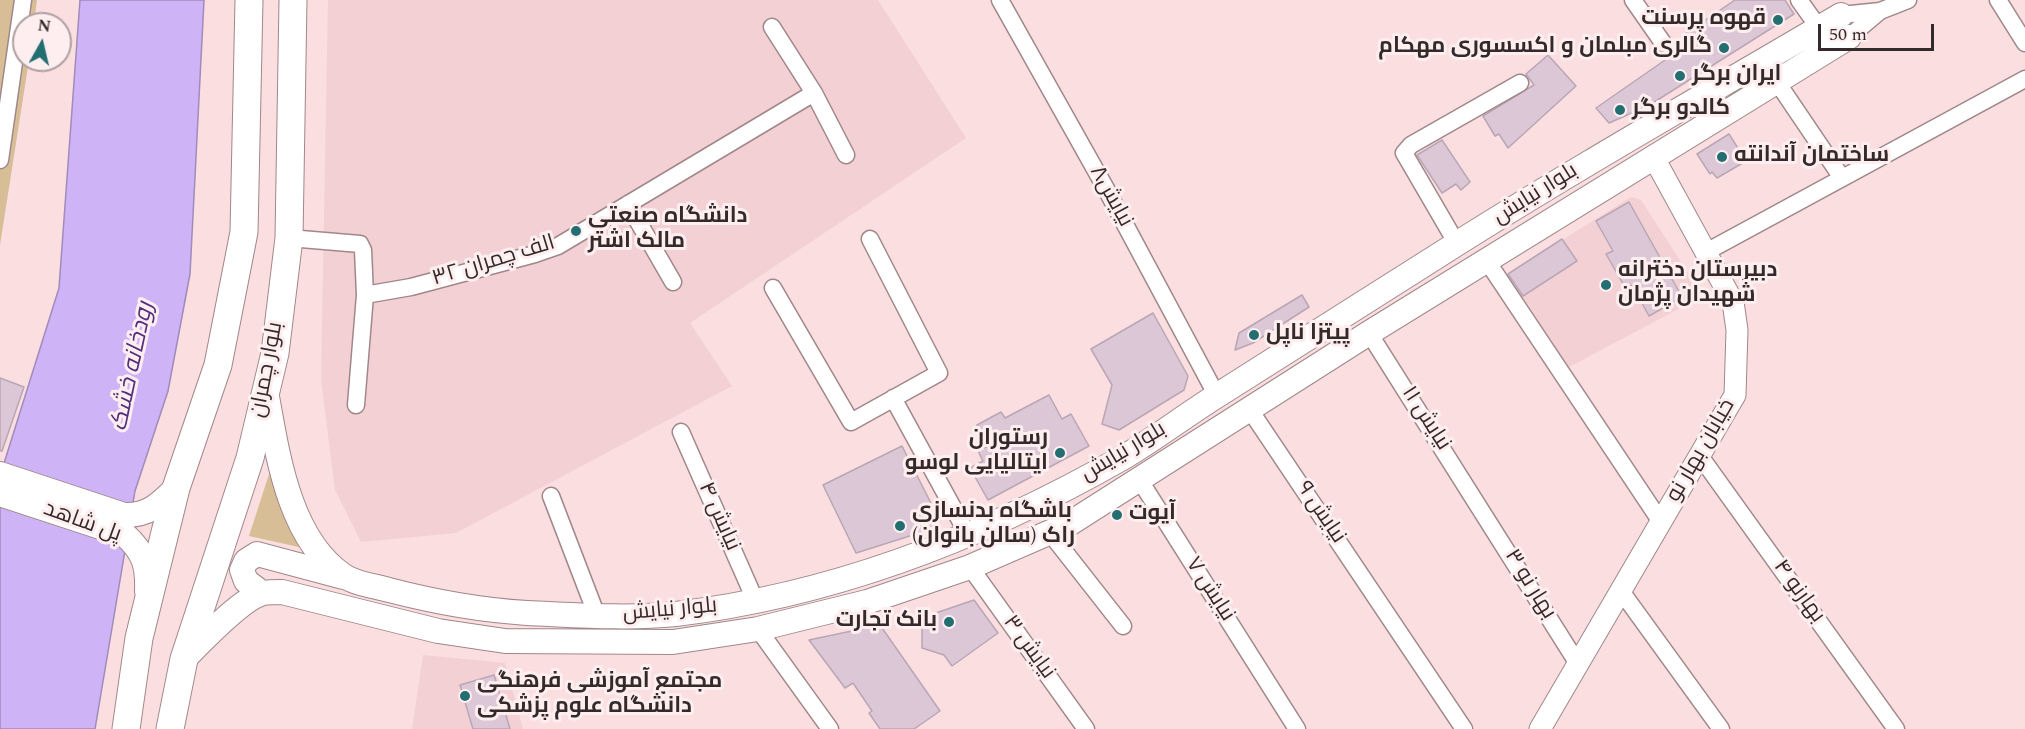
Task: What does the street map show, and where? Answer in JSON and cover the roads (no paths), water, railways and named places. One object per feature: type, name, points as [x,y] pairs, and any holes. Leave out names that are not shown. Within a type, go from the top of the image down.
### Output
[{"type":"main road","points":[[126,729],[139,638],[176,488],[218,365],[244,232],[249,0]]},
{"type":"main road","name":"بلوار چمران","points":[[170,729],[184,659],[250,458],[275,353],[290,238],[293,0]]},
{"type":"main road","name":"بلوار نیایش","points":[[1841,15],[1677,113],[1626,140],[1457,244],[1126,456],[968,535],[860,576],[791,591],[756,602],[672,614],[597,616],[510,612],[442,603],[257,554],[246,561],[242,570],[246,581],[262,593],[282,592],[438,631],[505,641],[673,642],[758,629],[867,602],[970,567],[1050,533],[1849,37]]},
{"type":"main road","points":[[266,390],[288,494],[314,544],[345,578]]},
{"type":"main road","name":"پل شاهد","points":[[1,481],[124,515],[137,516],[159,505],[176,488]]},
{"type":"main road","name":"پل شاهد","points":[[1,481],[132,541],[140,549],[147,564],[147,606]]},
{"type":"main road","points":[[184,659],[226,619],[249,600],[262,593]]},
{"type":"main road","points":[[438,631],[442,603]]},
{"type":"street","points":[[0,160],[23,0]]},
{"type":"street","name":"نیایش۸","points":[[1000,0],[1111,197],[1217,396]]},
{"type":"street","points":[[1633,0],[1663,43]]},
{"type":"street","points":[[1799,0],[1819,28]]},
{"type":"street","name":"بلوار نیایش","points":[[1841,15],[1880,11],[1908,0]]},
{"type":"street","points":[[1998,0],[2025,43]]},
{"type":"street","name":"بلوار نیایش","points":[[1849,37],[1880,11]]},
{"type":"street","points":[[772,27],[814,93],[846,155]]},
{"type":"street","points":[[1706,252],[2025,79]]},
{"type":"street","points":[[1778,82],[1842,178]]},
{"type":"street","points":[[1457,244],[1404,153],[1411,145],[1520,83]]},
{"type":"street","name":"۳۲ الف چمران","points":[[365,295],[411,287],[547,250],[814,93]]},
{"type":"street","name":"خیابان بهار نو","points":[[1547,725],[1578,664],[1736,395],[1737,330],[1733,302],[1654,158]]},
{"type":"street","points":[[627,204],[673,282]]},
{"type":"street","points":[[290,238],[360,244],[363,250],[365,295],[356,405]]},
{"type":"street","points":[[773,288],[851,422],[939,374],[870,239]]},
{"type":"street","points":[[1487,261],[1580,397],[1661,522]]},
{"type":"street","name":"نیایش ۱۱","points":[[1369,333],[1480,507]]},
{"type":"street","points":[[893,398],[968,535]]},
{"type":"street","name":"نیایش ۹","points":[[1250,410],[1464,729]]},
{"type":"street","name":"نیایش ۴","points":[[681,432],[756,602]]},
{"type":"street","name":"۴ بهارنو","points":[[1700,456],[1896,729]]},
{"type":"street","name":"نیایش ۷","points":[[1139,479],[1297,729]]},
{"type":"street","points":[[551,496],[597,616]]},
{"type":"street","name":"۳ بهار نو","points":[[1480,507],[1578,664]]},
{"type":"street","points":[[1050,533],[1123,626]]},
{"type":"street","name":"نیایش ۳","points":[[970,567],[1086,729]]},
{"type":"street","points":[[1621,591],[1721,729]]},
{"type":"street","points":[[758,629],[830,729]]},
{"type":"water","name":"رودخانه خشک","points":[[80,0],[204,0],[190,274],[168,391],[135,491],[95,729],[0,729],[0,476],[59,288]]},
{"type":"place","name":"قهوه پرسنت","points":[[1778,20]]},
{"type":"place","name":"گالری مبلمان و اکسسوری مهکام","points":[[1724,48]]},
{"type":"place","name":"ایران برگر","points":[[1680,76]]},
{"type":"place","name":"کالدو برگر","points":[[1620,110]]},
{"type":"place","name":"ساختمان آندانته","points":[[1722,157]]},
{"type":"place","name":"دانشگاه صنعتی مالک اشتر","points":[[576,231]]},
{"type":"place","name":"دبیرستان دخترانه شهیدان پژمان","points":[[1606,285]]},
{"type":"place","name":"پیتزا ناپل","points":[[1254,335]]},
{"type":"place","name":"رستوران ایتالیایی لوسو","points":[[1060,453]]},
{"type":"place","name":"آیوت","points":[[1117,515]]},
{"type":"place","name":"باشگاه بدنسازی راک (سالن بانوان)","points":[[900,526]]},
{"type":"place","name":"بانک تجارت","points":[[949,622]]},
{"type":"place","name":"مجتمع آموزشی فرهنگی دانشگاه علوم پزشکی","points":[[465,696]]}]
